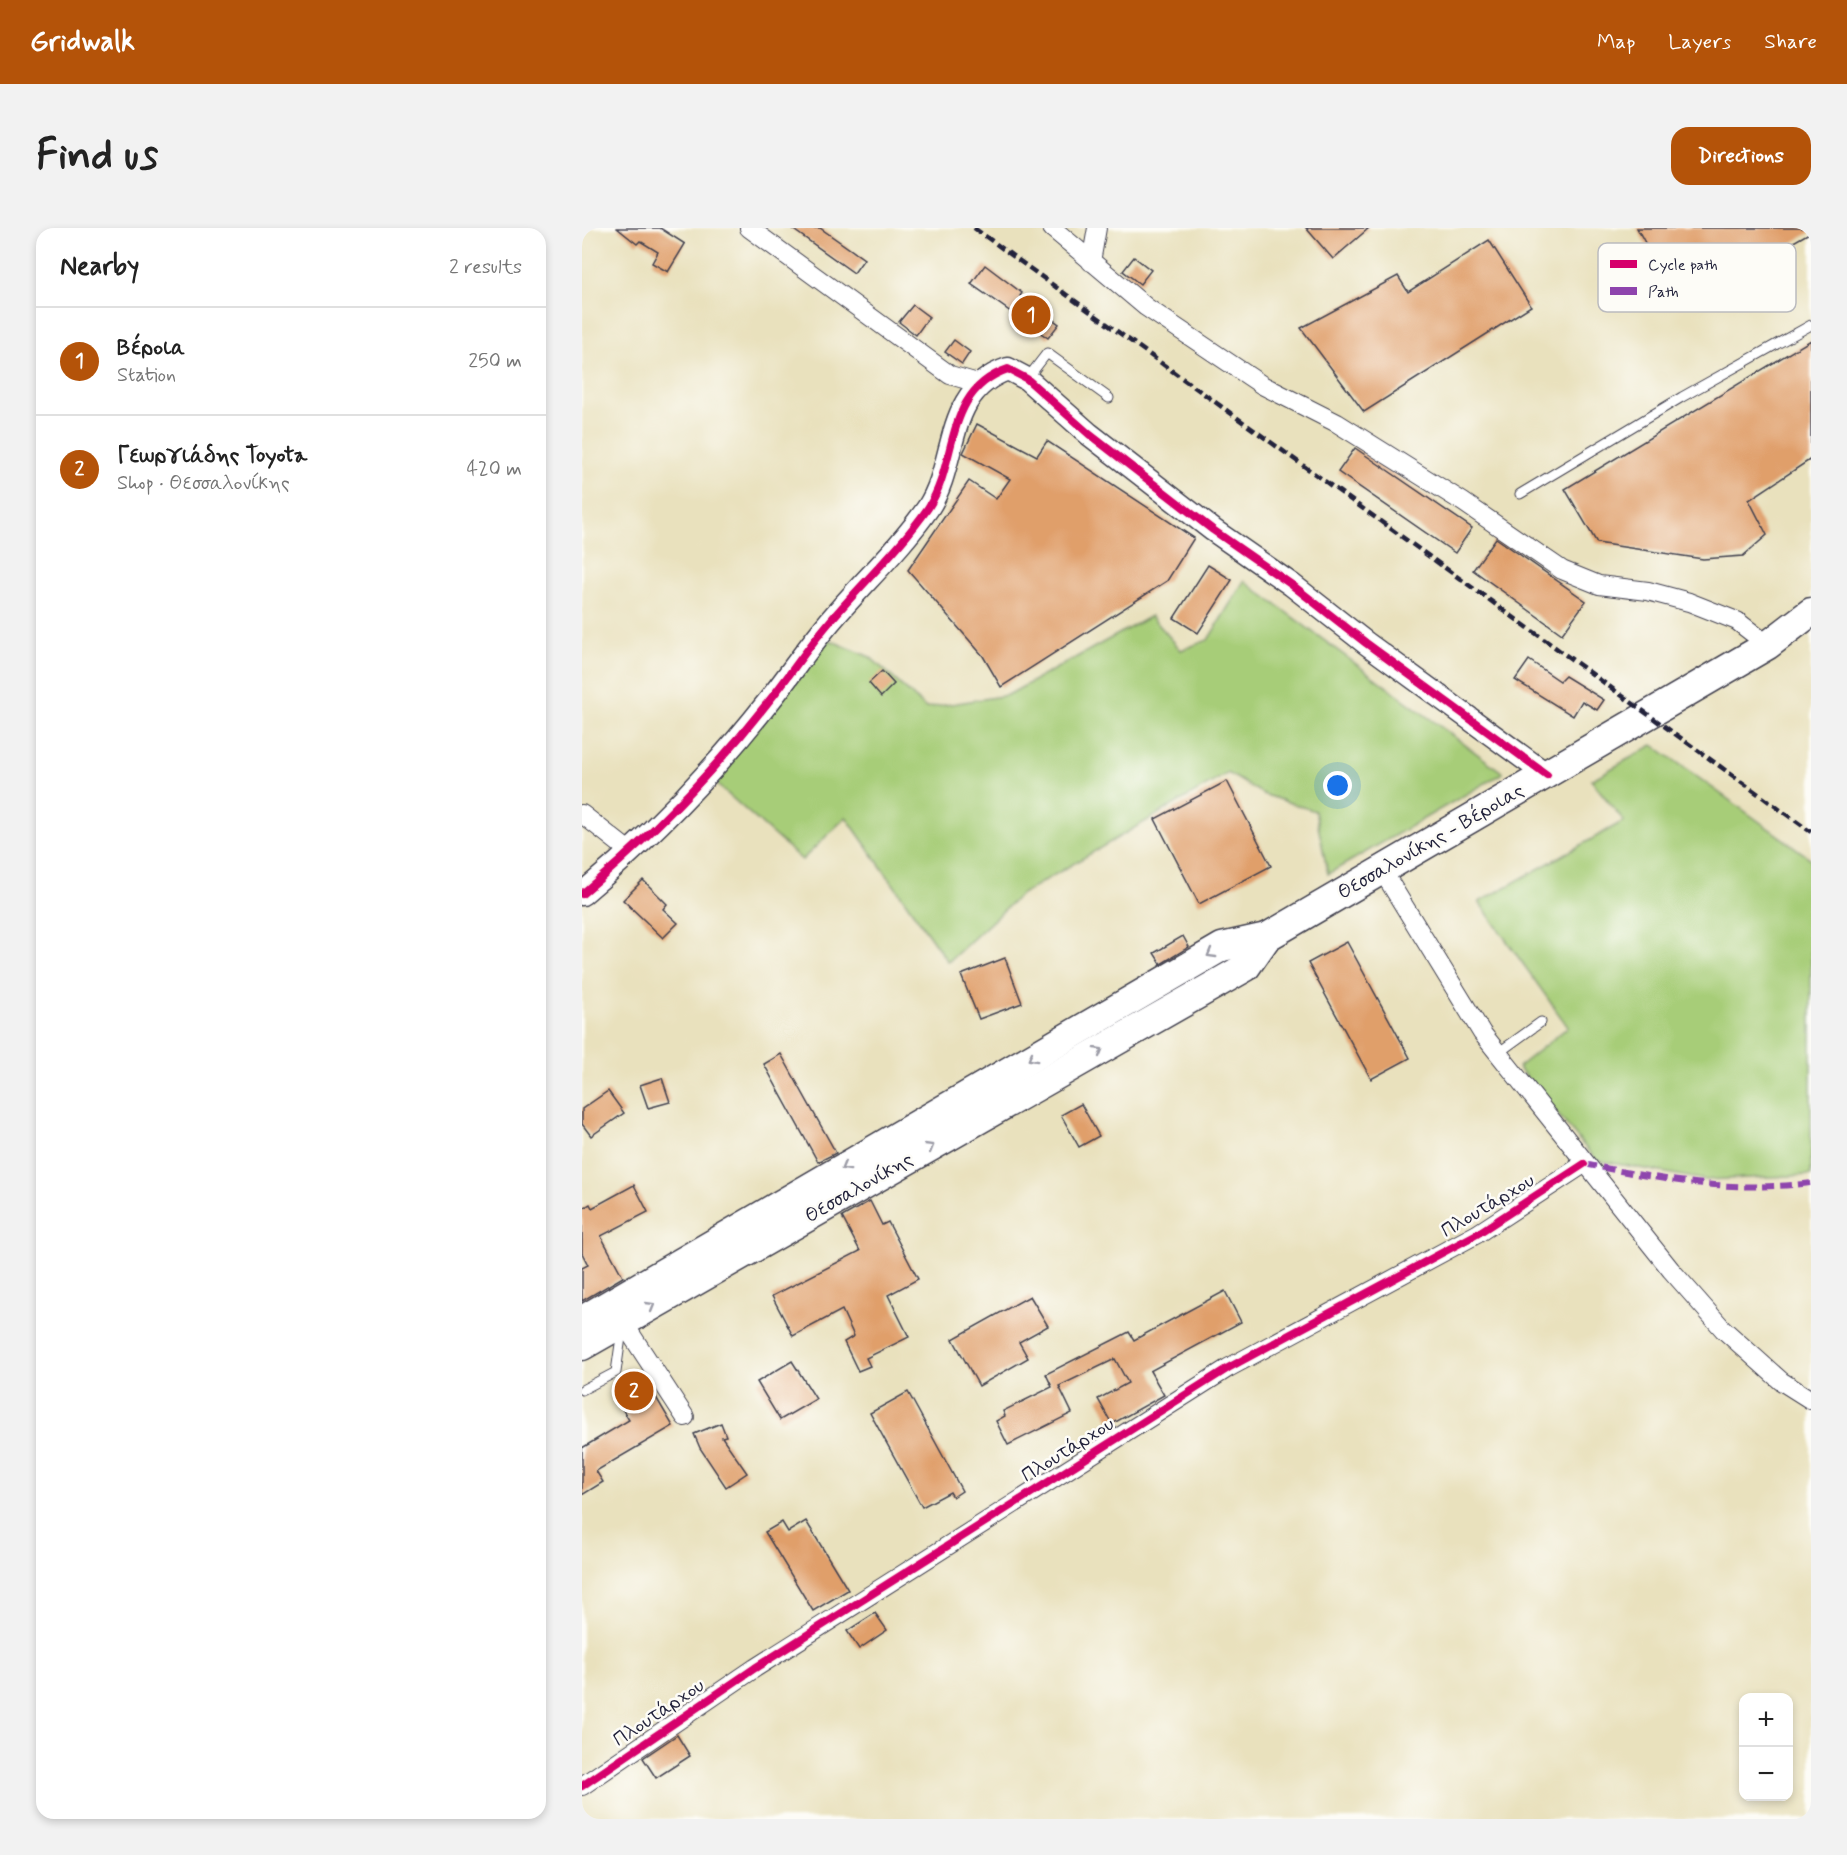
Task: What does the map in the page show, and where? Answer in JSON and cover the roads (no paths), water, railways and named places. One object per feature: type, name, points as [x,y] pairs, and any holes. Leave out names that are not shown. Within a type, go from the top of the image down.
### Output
[{"type":"main road","name":"Θεσσαλονίκης - Βέροιας","points":[[1118,1007],[1222,947],[1266,938],[1775,641],[1811,612]]},
{"type":"main road","name":"Θεσσαλονίκης - Βέροιας","points":[[1775,641],[1811,627]]},
{"type":"main road","name":"Θεσσαλονίκης - Βέροιας","points":[[1137,1029],[1246,967],[1266,938]]},
{"type":"main road","name":"Θεσσαλονίκης","points":[[582,1320],[1118,1007]]},
{"type":"main road","name":"Θεσσαλονίκης","points":[[582,1346],[1137,1029]]},
{"type":"street","points":[[749,228],[950,375],[981,384]]},
{"type":"street","points":[[1052,228],[1146,307],[1262,385],[1347,429],[1463,502],[1562,570],[1599,585],[1648,591],[1689,602],[1737,621],[1775,641]]},
{"type":"street","points":[[1091,262],[1096,228]]},
{"type":"street","points":[[582,894],[629,851],[735,742],[808,647],[854,592],[900,545],[929,507],[944,479],[946,458],[956,422],[988,376],[1008,369],[1027,379],[1089,434],[1213,530],[1292,585],[1366,643],[1547,775]]},
{"type":"street","points":[[582,814],[629,851]]},
{"type":"street","points":[[1382,870],[1482,1033],[1584,1164],[1723,1329],[1781,1381],[1811,1400]]},
{"type":"street","name":"Πλουτάρχου","points":[[582,1786],[755,1668],[1218,1375],[1477,1234],[1584,1164]]},
{"type":"street","points":[[623,1322],[685,1416]]},
{"type":"lane","points":[[1520,494],[1682,397],[1811,326]]},
{"type":"lane","points":[[1027,379],[1047,353],[1109,398]]},
{"type":"lane","points":[[1498,1053],[1540,1022]]},
{"type":"lane","points":[[582,1390],[616,1372],[623,1322]]},
{"type":"railway","points":[[974,228],[1811,832]]},
{"type":"place","name":"Βέροια","points":[[1031,315]]},
{"type":"place","name":"Γεωργιάδης Toyota","points":[[634,1391]]}]
